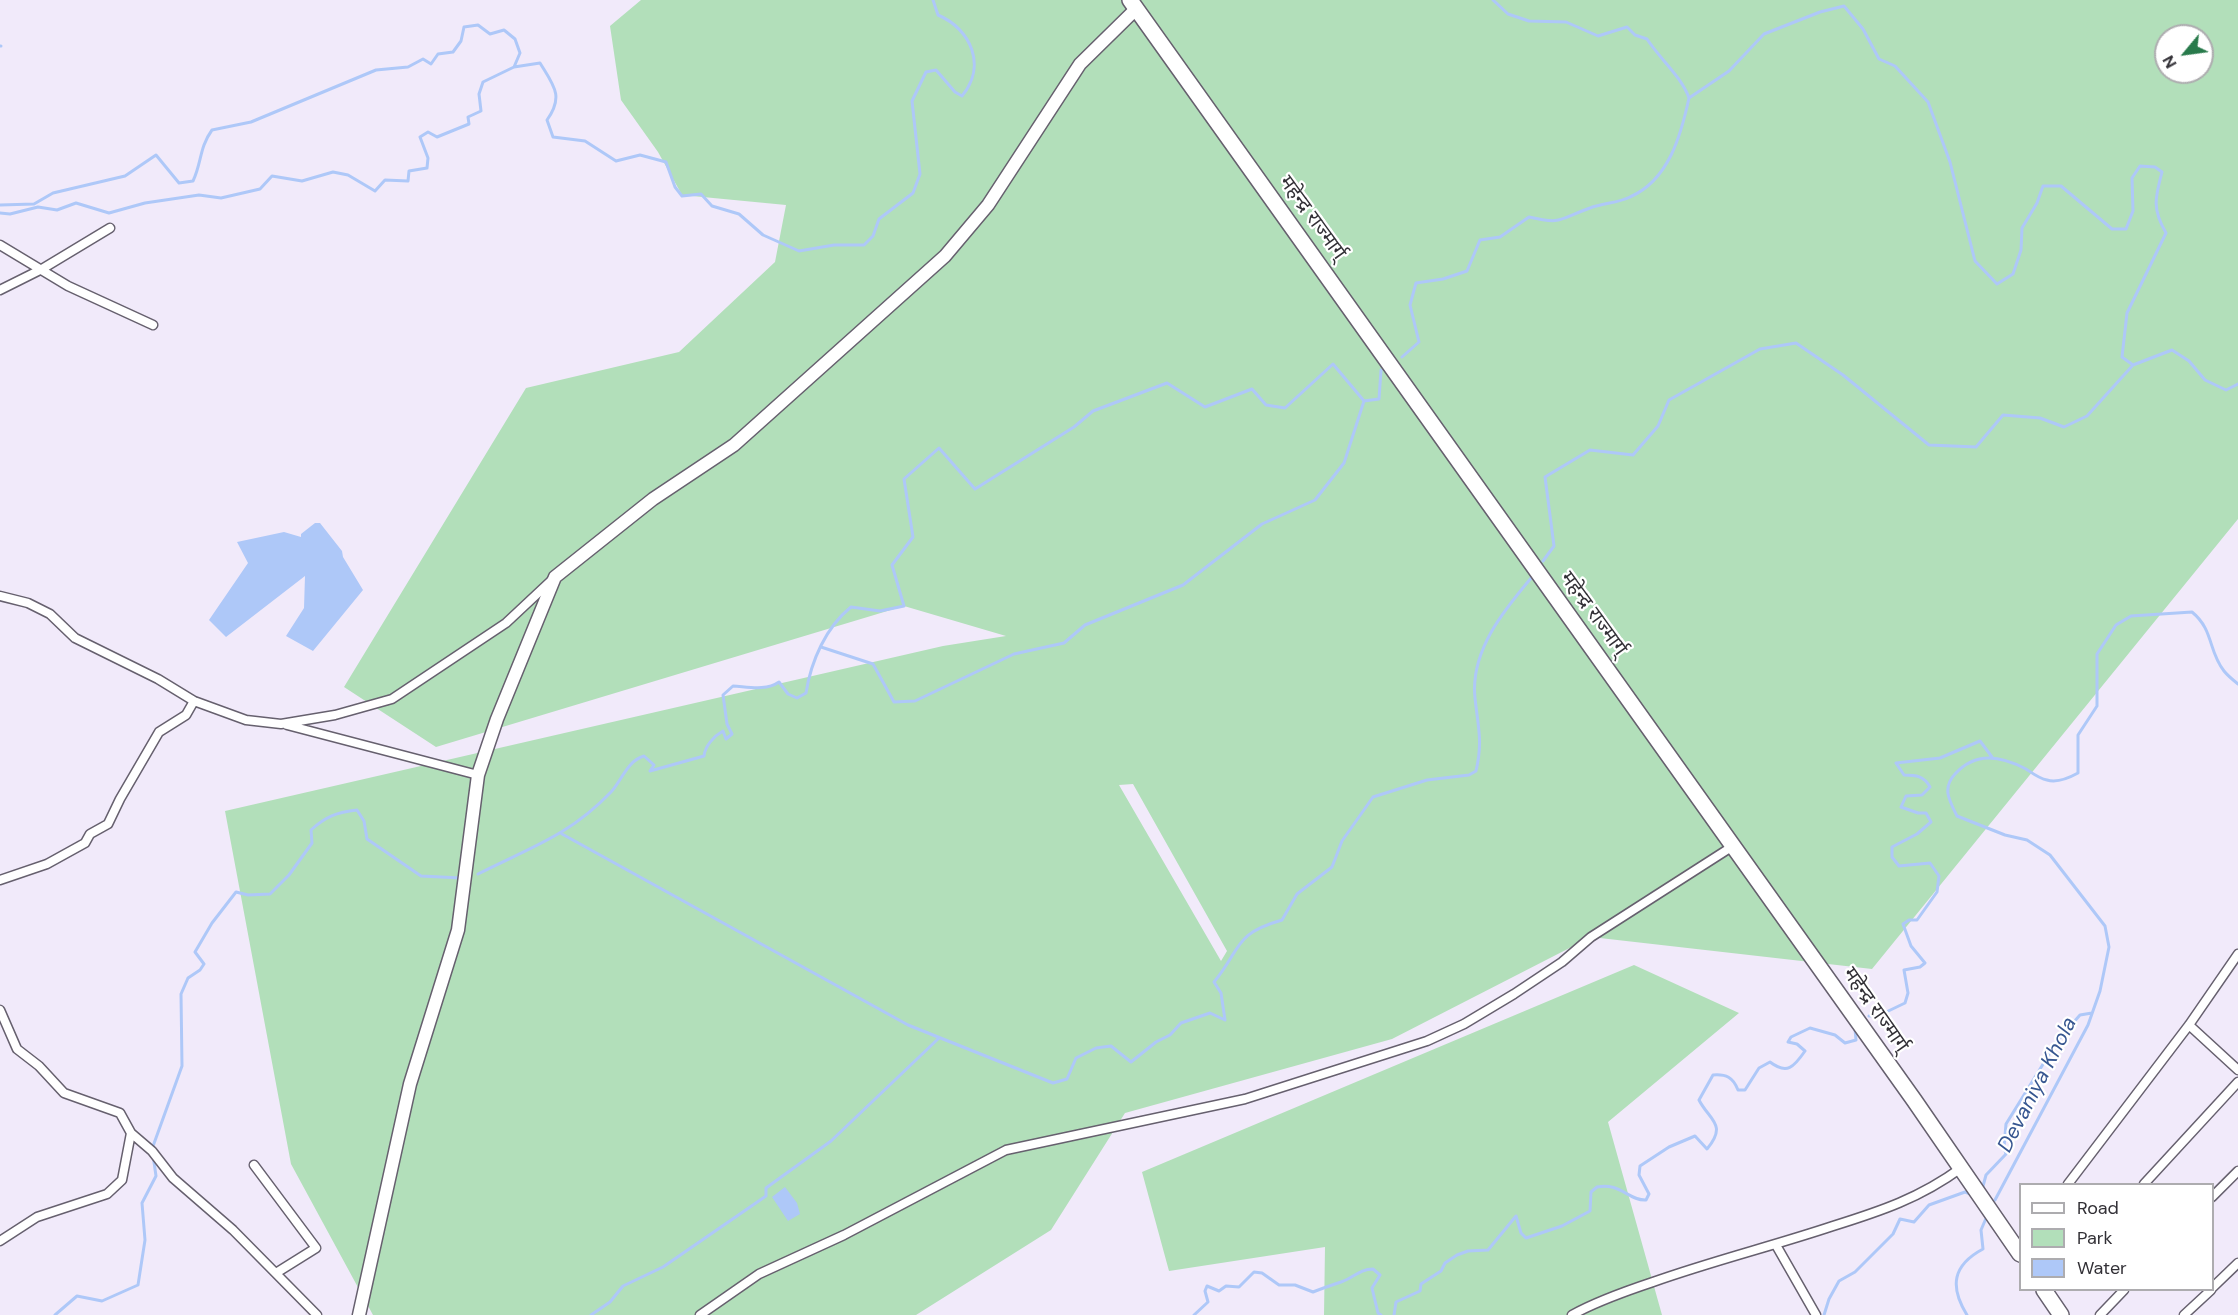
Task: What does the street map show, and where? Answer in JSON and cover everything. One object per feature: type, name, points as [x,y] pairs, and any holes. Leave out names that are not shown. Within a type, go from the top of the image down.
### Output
[{"type":"highway","name":"महेन्द्र राज्मार्ग्","points":[[1133,4],[2019,1249]]},
{"type":"highway","points":[[2046,1291],[2061,1315]]},
{"type":"street","points":[[281,724],[335,715],[392,699],[506,623],[555,577],[653,499],[734,445],[945,256],[988,205],[1080,64],[1133,4]]},
{"type":"street","points":[[0,290],[42,269],[110,228]]},
{"type":"street","points":[[0,245],[68,286],[153,325]]},
{"type":"street","points":[[359,1315],[410,1084],[458,930],[478,775],[497,719],[555,577]]},
{"type":"street","points":[[0,596],[28,603],[50,614],[75,638],[158,679],[194,700],[246,720],[281,724],[478,775]]},
{"type":"street","points":[[0,880],[47,864],[85,843],[90,834],[108,824],[159,732],[186,715],[194,700]]},
{"type":"street","points":[[700,1315],[759,1274],[844,1235],[1006,1150],[1245,1099],[1427,1041],[1464,1024],[1514,994],[1562,962],[1591,937],[1733,846]]},
{"type":"street","points":[[2070,1183],[2236,960]]},
{"type":"street","points":[[0,1010],[17,1049],[39,1066],[64,1093],[120,1113],[130,1133],[152,1150],[173,1178],[234,1230],[317,1315]]},
{"type":"street","points":[[2189,1025],[2238,1070]]},
{"type":"street","points":[[2146,1183],[2238,1082]]},
{"type":"street","points":[[0,1241],[37,1217],[106,1194],[122,1180],[130,1133]]},
{"type":"street","points":[[254,1165],[316,1248],[276,1273]]},
{"type":"street","points":[[1572,1315],[1632,1289],[1776,1245],[1904,1202],[1938,1185],[1961,1168]]},
{"type":"street","points":[[2214,1195],[2238,1171]]},
{"type":"street","points":[[1776,1245],[1815,1315]]},
{"type":"street","points":[[2214,1287],[2238,1263]]},
{"type":"street","points":[[2100,1315],[2123,1291]]},
{"type":"street","points":[[2184,1315],[2210,1291]]},
{"type":"green space","points":[[641,0],[2238,0],[2238,519],[1872,969],[1591,937],[1392,1039],[1125,1113],[1051,1230],[916,1315],[373,1315],[291,1164],[225,811],[943,646],[1006,636],[904,606],[436,747],[344,687],[526,388],[679,352],[775,262],[786,205],[682,195],[658,152],[621,100],[610,26]],"holes":[[[1133,784],[1227,951],[1221,961],[1119,785]]]},
{"type":"green space","points":[[1634,965],[1739,1013],[1608,1122],[1662,1315],[1324,1315],[1325,1247],[1169,1271],[1142,1172]]},
{"type":"water","points":[[315,523],[320,523],[342,551],[343,557],[363,590],[313,651],[286,636],[304,608],[305,576],[226,637],[209,620],[248,563],[237,542],[284,532],[301,537],[301,534]]},
{"type":"water","points":[[785,1187],[797,1203],[800,1214],[788,1221],[772,1197]]},
{"type":"waterway","points":[[0,205],[34,204],[53,193],[125,176],[156,155],[179,183],[193,181],[205,143],[212,130],[251,122],[376,70],[408,67],[423,59],[431,64],[438,54],[453,52],[461,41],[464,27],[478,25],[490,34],[504,30],[515,39],[520,53],[514,67],[540,63],[555,91],[555,104],[547,120],[553,137],[585,141],[616,161],[640,155],[666,162],[675,187],[682,196],[701,194],[712,206],[739,214],[763,235],[799,251],[834,245],[864,245],[873,236],[879,219],[913,193],[920,174],[912,101],[926,72],[936,70],[955,92],[962,96],[970,84],[974,61],[972,50],[959,29],[938,15],[933,0]]},
{"type":"waterway","points":[[1493,0],[1508,14],[1529,21],[1566,22],[1598,36],[1627,27],[1635,35],[1647,39],[1681,82],[1689,98]]},
{"type":"waterway","points":[[1402,357],[1419,342],[1410,305],[1416,283],[1443,279],[1467,271],[1480,240],[1500,237],[1529,217],[1549,221],[1561,220],[1595,206],[1625,199],[1643,189],[1655,180],[1671,155],[1682,127],[1689,98],[1729,71],[1764,34],[1820,12],[1844,6],[1863,29],[1879,59],[1895,66],[1928,102],[1950,162],[1975,261],[1997,284],[2013,274],[2021,250],[2022,228],[2037,203],[2043,186],[2061,186],[2112,229],[2126,229],[2133,211],[2132,178],[2140,166],[2155,167],[2162,172],[2156,203],[2158,217],[2166,233],[2127,313],[2122,357],[2133,365],[2172,350],[2189,361],[2205,380],[2226,390],[2238,384]]},
{"type":"waterway","points":[[0,213],[10,214],[38,207],[57,210],[76,203],[109,213],[145,203],[199,195],[221,198],[260,189],[272,176],[302,181],[333,172],[348,175],[375,191],[385,180],[408,181],[409,171],[427,168],[428,158],[420,137],[428,132],[437,137],[469,124],[468,117],[481,111],[479,94],[483,82],[514,67]]},
{"type":"waterway","points":[[1543,561],[1554,546],[1545,477],[1590,450],[1633,455],[1658,426],[1669,400],[1760,349],[1796,343],[1843,375],[1929,445],[1976,447],[2003,415],[2040,418],[2064,427],[2087,416],[2133,365]]},
{"type":"waterway","points":[[478,874],[548,840],[580,820],[611,792],[629,766],[638,758],[644,756],[654,765],[650,771],[704,756],[708,745],[716,736],[723,731],[726,739],[732,734],[727,724],[723,695],[733,686],[763,687],[779,682],[788,694],[797,698],[806,693],[821,646],[834,624],[851,607],[880,611],[904,606],[892,565],[913,537],[904,479],[939,448],[975,489],[1074,427],[1093,411],[1167,383],[1205,407],[1252,389],[1266,405],[1285,408],[1333,364],[1364,401],[1379,399],[1381,370]]},
{"type":"waterway","points":[[821,647],[873,664],[894,702],[915,701],[1014,654],[1064,643],[1085,625],[1183,585],[1262,524],[1315,500],[1344,463],[1364,401]]},
{"type":"waterway","points":[[562,834],[908,1025],[1053,1083],[1067,1079],[1076,1058],[1096,1048],[1111,1046],[1131,1062],[1156,1042],[1170,1035],[1181,1023],[1210,1013],[1225,1020],[1221,993],[1214,982],[1246,937],[1266,925],[1282,920],[1297,894],[1332,867],[1342,841],[1373,797],[1427,780],[1469,775],[1476,771],[1480,742],[1475,698],[1478,664],[1483,648],[1500,617],[1532,577]]},
{"type":"waterway","name":"Devaniya Khola","points":[[1995,1200],[2088,1025],[2100,991],[2109,947],[2105,926],[2050,855],[2027,840],[2005,835],[1957,816],[1948,794],[1951,779],[1971,762],[1989,758],[2007,761],[2051,781],[2063,780],[2078,773],[2078,735],[2097,706],[2097,654],[2116,625],[2131,616],[2192,612],[2208,633],[2219,663],[2238,684]]},
{"type":"waterway","points":[[1869,1016],[1880,1015],[1905,1003],[1908,993],[1904,970],[1920,967],[1925,963],[1911,946],[1903,924],[1909,920],[1917,920],[1937,892],[1939,876],[1930,863],[1899,866],[1892,857],[1892,847],[1917,834],[1931,822],[1926,813],[1918,813],[1901,807],[1906,796],[1922,795],[1930,787],[1925,780],[1919,777],[1904,775],[1896,763],[1940,758],[1980,741],[1992,757]]},
{"type":"waterway","points":[[152,1149],[182,1066],[181,994],[188,978],[200,970],[204,964],[195,952],[212,923],[236,892],[248,895],[270,894],[289,875],[312,843],[311,830],[332,816],[357,810],[364,821],[367,839],[421,876],[461,878]]},
{"type":"waterway","points":[[1982,1190],[1986,1175],[2006,1154],[2004,1147],[2006,1124],[2058,1040],[2080,1015],[2092,1013]]},
{"type":"waterway","points":[[1394,1315],[1396,1302],[1420,1291],[1421,1284],[1441,1271],[1445,1263],[1457,1255],[1468,1251],[1488,1250],[1516,1216],[1521,1233],[1526,1238],[1562,1226],[1590,1211],[1591,1192],[1597,1187],[1612,1187],[1634,1198],[1646,1200],[1649,1194],[1639,1175],[1640,1166],[1669,1147],[1695,1136],[1707,1149],[1713,1141],[1716,1134],[1715,1123],[1699,1100],[1713,1075],[1728,1077],[1738,1090],[1745,1090],[1759,1068],[1770,1062],[1781,1068],[1794,1065],[1805,1051],[1797,1044],[1788,1042],[1791,1037],[1810,1028],[1835,1035],[1845,1043],[1856,1040],[1855,1029]]},
{"type":"waterway","points":[[591,1315],[610,1302],[623,1286],[663,1267],[766,1196],[766,1188],[831,1141],[939,1038]]},
{"type":"waterway","points":[[55,1315],[77,1296],[102,1301],[138,1285],[145,1240],[142,1203],[156,1176],[153,1155]]},
{"type":"waterway","points":[[1824,1315],[1829,1299],[1839,1281],[1855,1272],[1893,1234],[1900,1219],[1914,1222],[1929,1205],[1965,1192],[1973,1195]]},
{"type":"waterway","name":"Devaniya Khola","points":[[1967,1315],[1958,1295],[1957,1277],[1965,1262],[1983,1249],[1981,1230],[1987,1216]]},
{"type":"waterway","points":[[1194,1315],[1208,1302],[1205,1291],[1207,1286],[1219,1291],[1226,1286],[1239,1287],[1254,1272],[1262,1273],[1279,1285],[1295,1285],[1313,1292],[1346,1280],[1364,1270],[1373,1269],[1380,1275],[1372,1288],[1378,1313],[1381,1315]]}]
